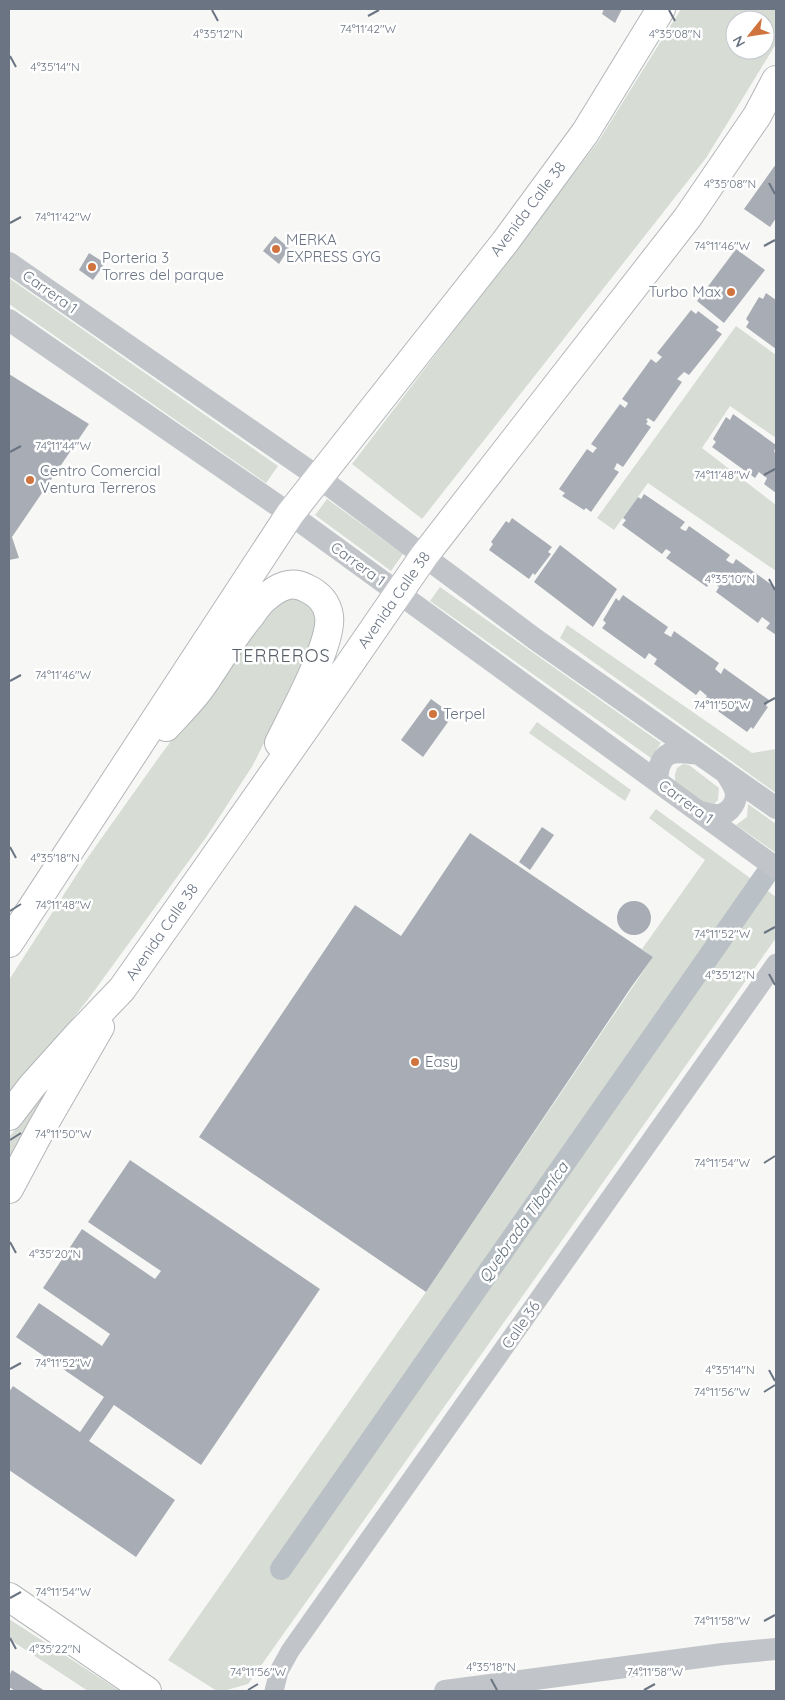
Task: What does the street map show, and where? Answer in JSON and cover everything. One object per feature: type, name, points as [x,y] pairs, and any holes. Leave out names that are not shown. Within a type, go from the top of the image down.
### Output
[{"type":"main road","name":"Avenida Calle 38","points":[[9,943],[290,514],[505,242],[585,133],[661,9]]},
{"type":"main road","name":"Avenida Calle 38","points":[[9,1116],[32,1086],[76,1036],[122,989],[424,556],[688,216],[757,116],[776,80]]},
{"type":"main road","points":[[103,797],[198,691],[246,621],[264,599],[280,587],[290,584],[300,585],[317,594],[326,604],[329,618],[328,628],[321,654],[249,807]]},
{"type":"main road","points":[[9,1189],[40,1131],[122,989]]},
{"type":"main road","points":[[9,1597],[147,1691]]},
{"type":"street","name":"Carrera 1","points":[[9,263],[318,477],[535,639],[776,808]]},
{"type":"street","name":"Carrera 1","points":[[9,320],[290,514],[776,868]]},
{"type":"street","points":[[657,781],[657,771],[660,763],[669,753],[681,751],[699,754]]},
{"type":"street","points":[[701,812],[718,816],[725,814],[731,808],[736,794],[725,772]]},
{"type":"street","name":"Calle 36","points":[[274,1691],[279,1671],[290,1652],[776,963]]},
{"type":"street","points":[[445,1691],[723,1654],[776,1650]]},
{"type":"shaded area","points":[[681,9],[776,9],[775,46],[775,10],[725,10],[725,60],[766,60],[706,158],[422,519],[352,464],[598,142]]},
{"type":"shaded area","points":[[9,278],[278,466],[266,483],[9,304]]},
{"type":"shaded area","points":[[736,326],[776,355],[776,438],[730,406],[702,448],[776,505],[776,571],[648,483],[614,530],[597,518]]},
{"type":"shaded area","points":[[327,499],[403,554],[391,571],[315,515]]},
{"type":"shaded area","points":[[440,587],[661,743],[651,758],[430,601]]},
{"type":"shaded area","points":[[302,598],[317,612],[319,632],[253,765],[207,836],[89,998],[9,1100],[9,980],[86,860],[269,608],[286,599]]},
{"type":"shaded area","points":[[567,625],[752,753],[776,749],[776,793],[560,638]]},
{"type":"shaded area","points":[[537,722],[631,790],[625,801],[529,733]]},
{"type":"shaded area","points":[[683,764],[689,765],[719,788],[718,800],[714,804],[706,804],[675,782],[677,768]]},
{"type":"shaded area","points":[[748,804],[776,824],[776,853],[736,825],[747,817]]},
{"type":"shaded area","points":[[656,809],[776,897],[776,938],[248,1684],[217,1691],[168,1660],[426,1292],[653,957],[642,949],[705,860],[649,818]]},
{"type":"shaded area","points":[[47,1092],[9,1162],[9,1137]]},
{"type":"shaded area","points":[[9,1619],[120,1691],[88,1691],[9,1639]]},
{"type":"building","points":[[604,9],[622,9],[615,23],[602,14]]},
{"type":"building","points":[[776,164],[776,218],[770,227],[744,209]]},
{"type":"building","name":"MERKA EXPRESS GYG","points":[[275,236],[289,248],[279,264],[263,251]]},
{"type":"building","points":[[736,249],[765,270],[724,323],[697,301]]},
{"type":"building","name":"Porteria 3 Torres del parque","points":[[89,253],[105,263],[93,280],[79,270]]},
{"type":"building","points":[[766,293],[776,300],[776,349],[746,327],[749,322],[746,319],[759,297],[763,299]]},
{"type":"building","points":[[691,310],[696,314],[698,311],[719,327],[716,330],[722,334],[689,375],[684,372],[677,379],[682,382],[654,422],[648,418],[646,420],[648,421],[646,424],[651,427],[623,467],[617,463],[614,469],[619,472],[591,512],[586,508],[584,510],[562,496],[565,493],[559,489],[587,449],[593,453],[597,448],[591,444],[620,404],[625,408],[628,403],[622,399],[651,359],[656,363],[662,357],[657,353]]},
{"type":"building","name":"Centro Comercial Ventura Terreros","points":[[9,374],[89,424],[12,537],[19,558],[9,560]]},
{"type":"building","points":[[733,414],[776,445],[774,452],[776,453],[776,493],[764,484],[767,478],[759,472],[755,478],[712,447],[716,442],[713,439],[726,417],[730,420]]},
{"type":"building","points":[[644,494],[685,522],[680,528],[686,531],[689,526],[730,555],[726,560],[733,564],[736,559],[776,588],[776,635],[766,628],[770,623],[762,617],[758,623],[716,592],[719,587],[711,581],[707,587],[666,558],[671,552],[666,549],[662,554],[622,525],[626,520],[623,518],[638,497],[641,499]]},
{"type":"building","points":[[512,518],[552,547],[548,552],[551,554],[535,575],[533,573],[529,579],[489,550],[493,544],[491,542],[506,521],[509,523]]},
{"type":"building","points":[[560,545],[617,589],[593,627],[534,582]]},
{"type":"building","points":[[623,595],[668,627],[664,633],[671,637],[674,631],[719,663],[715,669],[721,674],[724,668],[769,700],[766,706],[768,707],[753,729],[751,727],[747,732],[704,701],[707,696],[700,690],[696,695],[654,664],[657,659],[649,653],[645,659],[602,628],[606,623],[603,620],[616,598],[619,601]]},
{"type":"building","points":[[431,699],[453,715],[423,757],[401,740]]},
{"type":"building","points":[[542,827],[554,835],[530,870],[519,862]]},
{"type":"building","name":"Easy","points":[[470,833],[653,957],[426,1292],[199,1137],[355,905],[401,936]]},
{"type":"building","points":[[634,901],[646,906],[651,918],[646,930],[634,935],[622,930],[617,918],[622,906]]},
{"type":"building","points":[[130,1160],[320,1289],[201,1465],[114,1405],[89,1441],[175,1500],[136,1557],[9,1470],[9,1392],[13,1386],[80,1432],[104,1397],[16,1337],[39,1303],[102,1346],[110,1334],[43,1288],[82,1229],[155,1279],[161,1271],[88,1222]]},
{"type":"building","points":[[12,1670],[45,1691],[15,1691],[9,1687],[9,1676]]},
{"type":"waterway","name":"Quebrada Tibaníca","points":[[281,1569],[765,876]]},
{"type":"place","name":"MERKA EXPRESS GYG","points":[[276,249]]},
{"type":"place","name":"Porteria 3 Torres del parque","points":[[92,267]]},
{"type":"place","name":"Turbo Max","points":[[731,292]]},
{"type":"place","name":"Centro Comercial Ventura Terreros","points":[[30,480]]},
{"type":"place","name":"Terpel","points":[[433,714]]},
{"type":"place","name":"Easy","points":[[415,1062]]},
{"type":"district","name":"TERREROS","points":[[281,656]]}]
